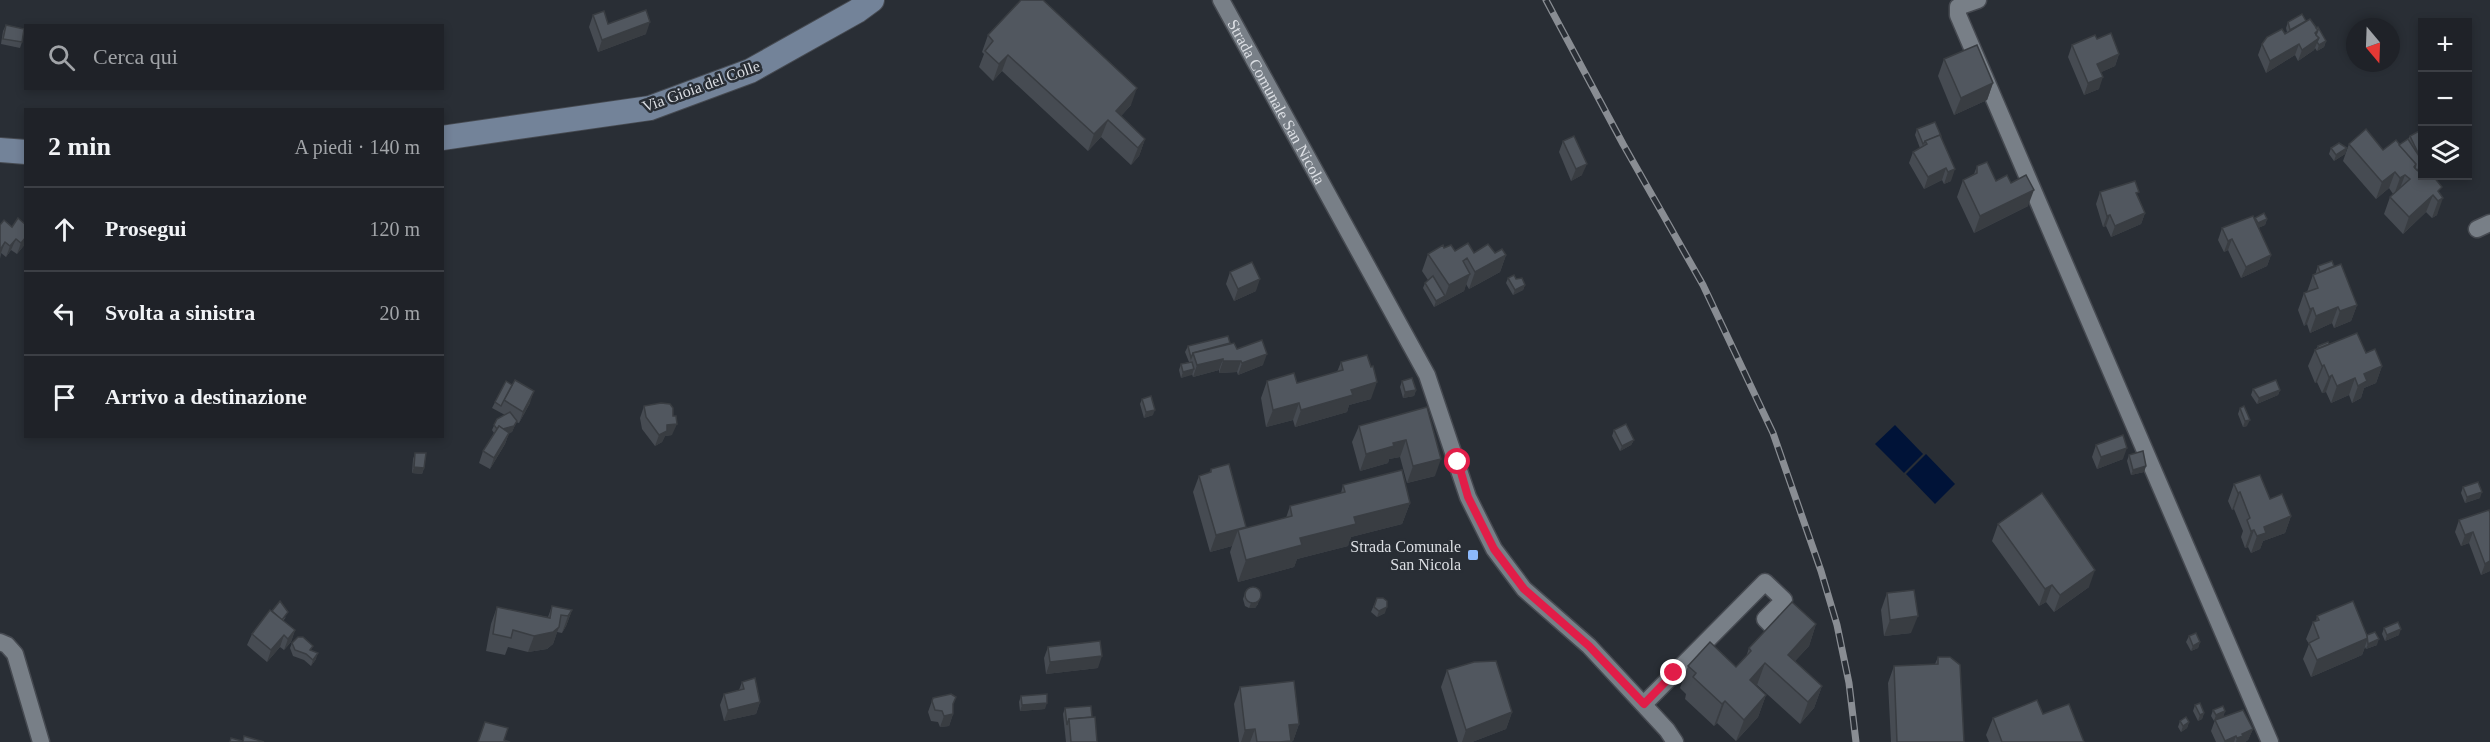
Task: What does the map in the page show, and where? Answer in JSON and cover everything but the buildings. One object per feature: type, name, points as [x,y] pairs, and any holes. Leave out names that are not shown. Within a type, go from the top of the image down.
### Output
[{"type":"main road","name":"Via Gioia del Colle","points":[[444,138],[650,108],[750,71],[857,11],[872,0]]},
{"type":"main road","points":[[0,150],[24,152]]},
{"type":"street","name":"Strada Comunale San Nicola","points":[[1221,0],[1427,375],[1468,497],[1494,549],[1524,589],[1589,646],[1667,729],[1675,742]]},
{"type":"street","points":[[1978,0],[1959,7],[1958,15],[2270,742]]},
{"type":"street","points":[[1644,704],[1765,582],[1784,600],[1765,619],[1777,631]]},
{"type":"street","points":[[0,642],[7,645],[15,654],[41,742]]},
{"type":"water","points":[[1895,425],[1923,454],[1904,473],[1875,444]]},
{"type":"water","points":[[1926,454],[1955,484],[1935,504],[1906,474]]},
{"type":"railway","points":[[1546,0],[1623,144],[1703,285],[1773,433],[1821,571],[1837,625],[1849,683],[1856,742]]},
{"type":"place","name":"Strada Comunale San Nicola","points":[[1473,555]]},
{"type":"route","points":[[1458,462],[1468,497],[1494,549],[1524,589],[1589,646],[1644,704],[1674,673]]}]
